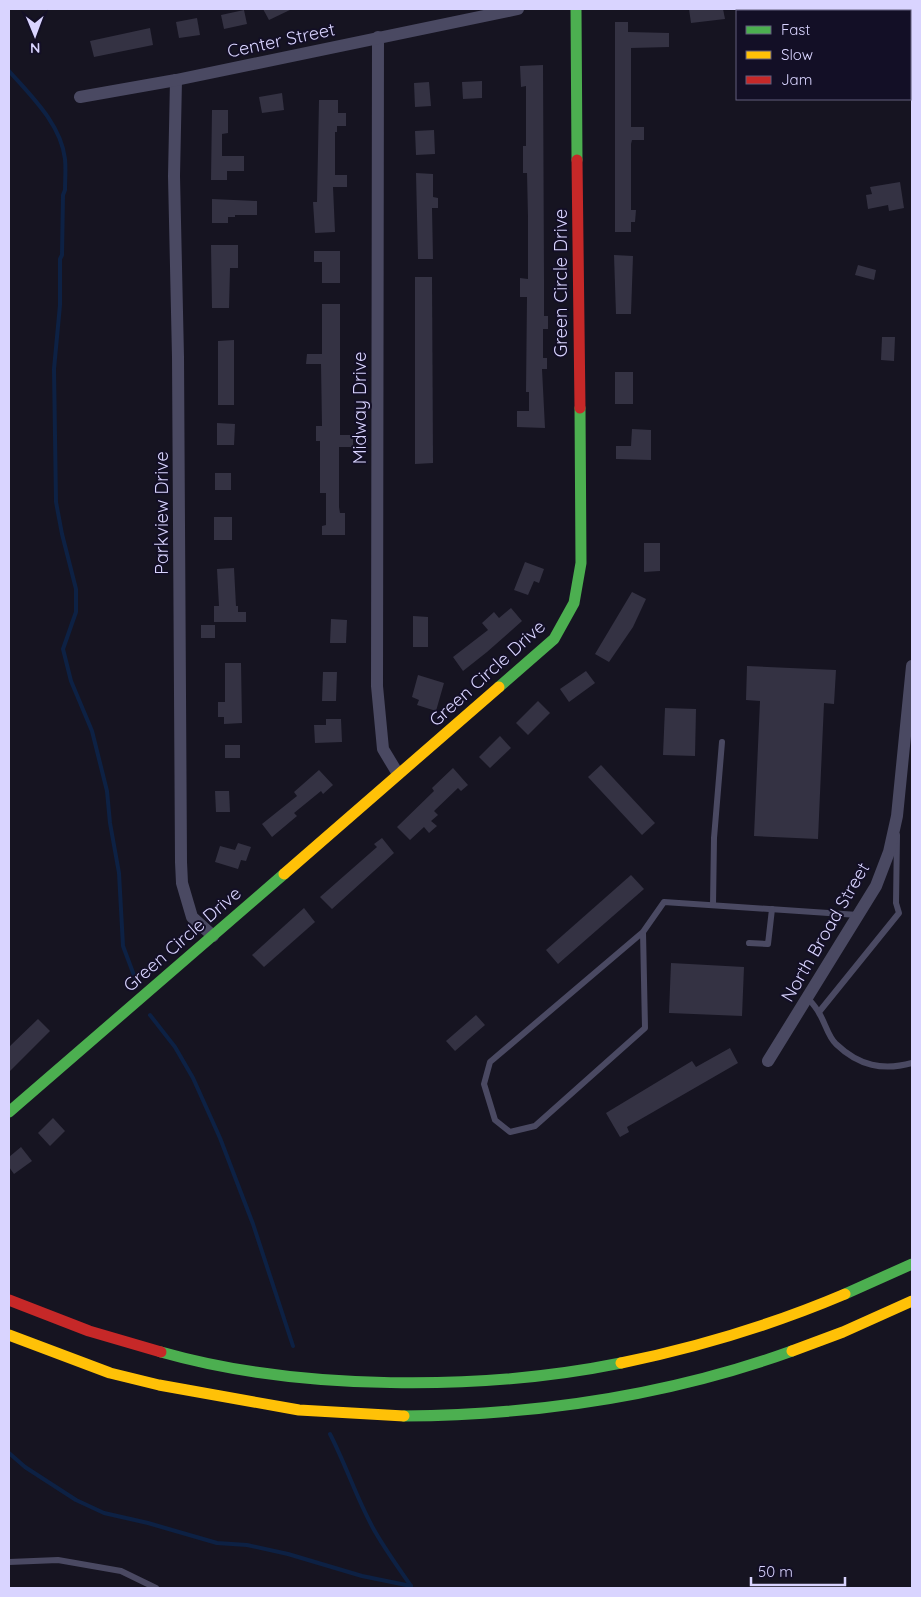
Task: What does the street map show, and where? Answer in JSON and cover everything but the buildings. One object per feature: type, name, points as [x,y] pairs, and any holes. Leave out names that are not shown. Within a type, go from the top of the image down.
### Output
[{"type":"main road","name":"Green Circle Drive","points":[[9,1112],[554,639],[569,618],[577,595],[581,562],[576,9]]},
{"type":"main road","points":[[9,1300],[112,1339],[178,1356],[225,1365],[311,1377],[402,1383],[448,1382],[561,1373],[686,1350],[805,1312],[912,1264]]},
{"type":"main road","points":[[9,1335],[111,1373],[178,1389],[306,1411],[432,1416],[514,1411],[611,1398],[704,1379],[814,1343],[873,1320],[912,1301]]},
{"type":"street","name":"Center Street","points":[[80,97],[176,80],[518,9]]},
{"type":"street","name":"Midway Drive","points":[[378,37],[377,686],[383,749],[398,774]]},
{"type":"street","name":"Parkview Drive","points":[[176,80],[174,176],[178,357],[181,862],[182,883],[192,917],[213,936]]},
{"type":"street","name":"North Broad Street","points":[[768,1061],[876,886],[889,852],[897,816],[912,666]]},
{"type":"lane","points":[[714,906],[714,838],[722,742]]},
{"type":"lane","points":[[819,1012],[899,913],[896,903],[897,816]]},
{"type":"lane","points":[[643,932],[645,1028],[535,1126],[510,1132],[495,1120],[484,1084],[490,1062],[643,932],[664,902],[858,915]]},
{"type":"lane","points":[[749,943],[768,944],[772,909]]},
{"type":"lane","points":[[807,997],[819,1012],[835,1043],[860,1060],[878,1068],[894,1068],[912,1063]]},
{"type":"lane","points":[[9,1562],[58,1560],[121,1572],[156,1588]]},
{"type":"waterway","points":[[9,71],[44,111],[58,134],[65,159],[62,255],[60,259],[60,305],[54,369],[56,502],[76,589],[76,612],[63,649],[71,681],[92,731],[107,791],[110,823],[119,873],[123,946],[135,978]]},
{"type":"waterway","points":[[150,1015],[175,1047],[193,1078],[220,1138],[253,1224],[293,1346]]},
{"type":"waterway","points":[[330,1434],[373,1528],[411,1586]]},
{"type":"waterway","points":[[9,1453],[25,1467],[76,1500],[104,1513],[148,1523],[217,1543],[247,1545],[288,1554],[362,1576],[411,1586]]},
{"type":"traffic: fast","points":[[576,9],[577,160]]},
{"type":"traffic: fast","points":[[499,687],[554,639],[574,603],[581,563],[580,408]]},
{"type":"traffic: fast","points":[[9,1112],[284,874]]},
{"type":"traffic: fast","points":[[845,1294],[912,1264]]},
{"type":"traffic: fast","points":[[404,1416],[502,1412],[600,1400],[697,1380],[745,1367],[792,1351]]},
{"type":"traffic: fast","points":[[161,1352],[214,1365],[271,1374],[330,1380],[391,1383],[510,1379],[621,1363]]},
{"type":"traffic: slow","points":[[284,874],[499,687]]},
{"type":"traffic: slow","points":[[621,1363],[679,1350],[735,1334],[790,1316],[845,1294]]},
{"type":"traffic: slow","points":[[792,1351],[843,1332],[912,1301]]},
{"type":"traffic: slow","points":[[9,1335],[110,1373],[159,1385],[299,1410],[404,1416]]},
{"type":"traffic: jam","points":[[577,160],[580,408]]},
{"type":"traffic: jam","points":[[9,1300],[89,1331],[161,1352]]}]
